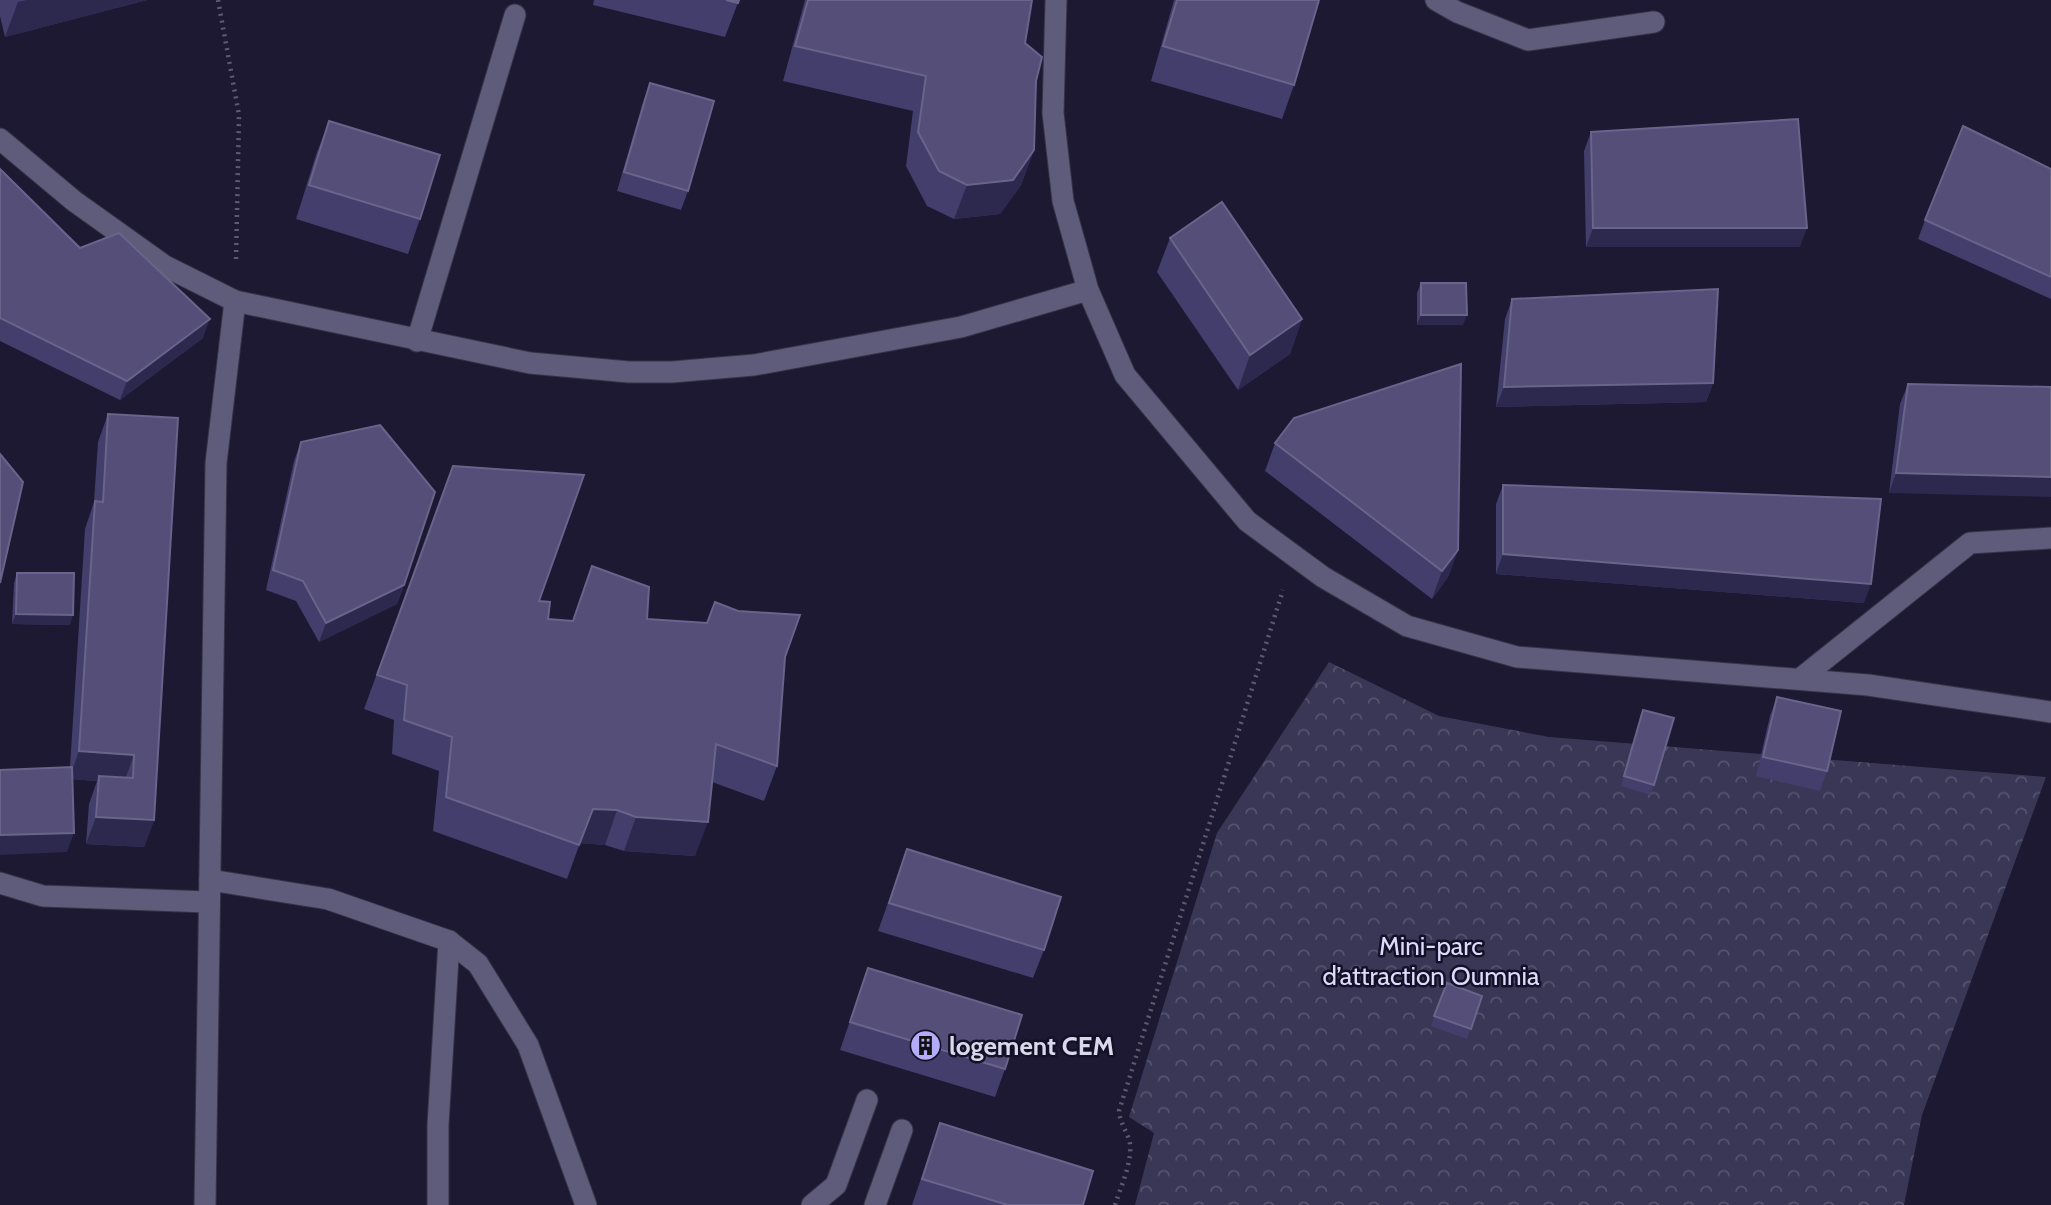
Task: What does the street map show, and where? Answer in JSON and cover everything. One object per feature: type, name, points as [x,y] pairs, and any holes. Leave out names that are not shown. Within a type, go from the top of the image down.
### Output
[{"type":"street","points":[[1056,0],[1053,113],[1063,201],[1088,290],[1125,375],[1247,521],[1324,577],[1407,626],[1517,657],[1868,685],[2051,712]]},
{"type":"street","points":[[1436,0],[1469,18],[1528,40],[1654,22]]},
{"type":"street","points":[[417,341],[515,15]]},
{"type":"street","points":[[0,139],[74,201],[165,266],[235,301],[530,363],[672,372],[754,365],[915,338],[1088,290]]},
{"type":"street","points":[[205,1205],[215,463],[235,301]]},
{"type":"street","points":[[1800,679],[1970,543],[2051,538]]},
{"type":"street","points":[[210,880],[328,899],[449,941],[478,964],[528,1045],[586,1205]]},
{"type":"street","points":[[0,883],[43,896],[208,902]]},
{"type":"street","points":[[438,1205],[438,1125],[449,941]]},
{"type":"street","points":[[812,1205],[836,1185],[867,1100]]},
{"type":"street","points":[[875,1205],[902,1130]]},
{"type":"path","points":[[218,0],[239,115],[235,301]]},
{"type":"path","points":[[1115,1205],[1130,1154],[1129,1140],[1120,1123],[1119,1111],[1294,555]]},
{"type":"green space","name":"Mini-parc d’attraction Oumnia","points":[[1329,662],[1439,716],[1549,737],[2046,777],[1922,1115],[1904,1205],[1135,1205],[1154,1133],[1129,1117],[1217,833]]},
{"type":"building","points":[[808,0],[1032,0],[1025,43],[1042,57],[1036,81],[1034,150],[1013,180],[967,185],[939,171],[918,132],[926,76],[795,46]]},
{"type":"building","points":[[1177,0],[1319,0],[1294,85],[1163,46]]},
{"type":"building","points":[[650,83],[714,101],[688,191],[624,172]]},
{"type":"building","points":[[1798,119],[1807,228],[1593,228],[1591,132]]},
{"type":"building","points":[[329,121],[440,155],[420,219],[309,185]]},
{"type":"building","points":[[1963,126],[2051,169],[2051,277],[1925,220]]},
{"type":"building","points":[[0,169],[80,248],[119,233],[210,319],[127,381],[0,318]]},
{"type":"building","points":[[1222,202],[1302,319],[1250,355],[1170,238]]},
{"type":"building","points":[[1421,283],[1466,283],[1467,315],[1421,315]]},
{"type":"building","points":[[1718,289],[1713,383],[1504,387],[1512,299]]},
{"type":"building","points":[[1461,364],[1458,550],[1442,571],[1275,443],[1294,418]]},
{"type":"building","points":[[1908,384],[2051,387],[2051,477],[1896,473]]},
{"type":"building","points":[[108,414],[178,418],[154,820],[96,817],[99,776],[133,778],[134,755],[79,751],[95,501],[103,502]]},
{"type":"building","points":[[380,425],[435,492],[404,585],[326,623],[303,581],[273,570],[301,442]]},
{"type":"building","points":[[0,454],[23,482],[0,583]]},
{"type":"building","points":[[453,466],[584,475],[539,601],[550,602],[548,619],[573,621],[592,566],[649,587],[647,619],[707,623],[715,602],[738,611],[800,615],[785,657],[777,766],[716,744],[708,822],[636,817],[617,810],[593,809],[579,845],[446,797],[452,737],[404,720],[407,685],[377,675]]},
{"type":"building","points":[[1503,485],[1881,499],[1871,584],[1503,554]]},
{"type":"building","points":[[17,573],[74,573],[73,615],[16,614]]},
{"type":"building","points":[[1777,697],[1841,711],[1827,771],[1763,757]]},
{"type":"building","points":[[1643,710],[1674,718],[1654,785],[1624,776]]},
{"type":"building","points":[[72,767],[74,833],[0,835],[0,770]]},
{"type":"building","points":[[907,849],[1061,897],[1044,950],[889,903]]},
{"type":"building","points":[[868,968],[1022,1015],[1005,1069],[850,1022]]},
{"type":"building","points":[[1447,983],[1482,996],[1471,1029],[1434,1016]]},
{"type":"building","points":[[940,1123],[1093,1171],[1083,1205],[1008,1205],[922,1179]]},
{"type":"place","name":"logement CEM","points":[[926,1046]]}]
